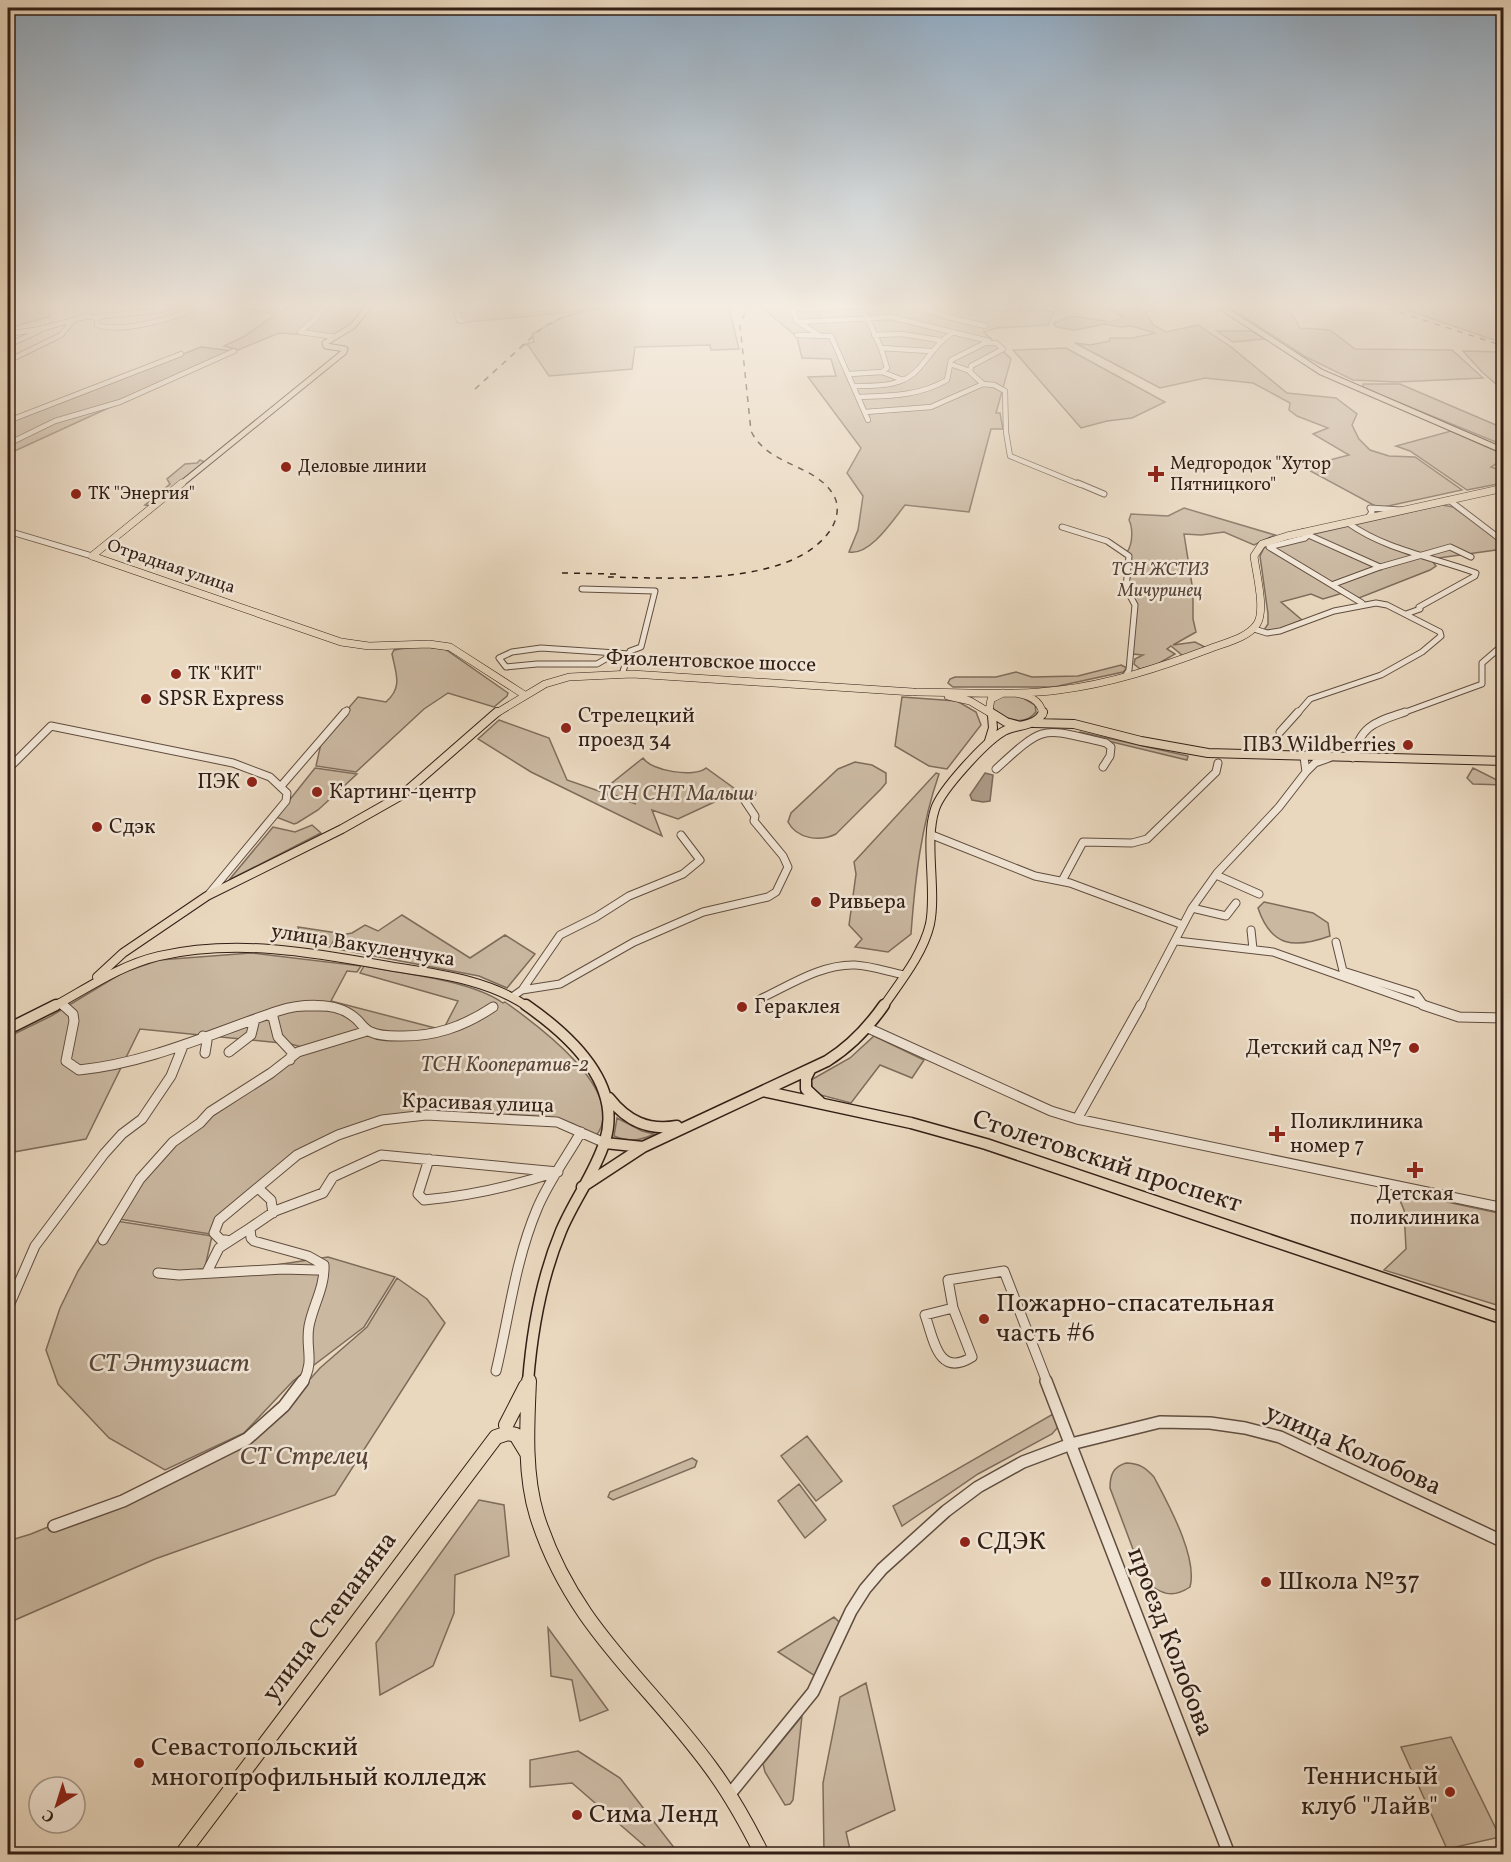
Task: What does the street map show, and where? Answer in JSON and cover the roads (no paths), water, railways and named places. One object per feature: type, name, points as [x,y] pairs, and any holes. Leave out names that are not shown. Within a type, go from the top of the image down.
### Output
[{"type":"main road","name":"Отрадная улица","points":[[92,556],[295,392]]},
{"type":"main road","points":[[1367,392],[1503,450]]},
{"type":"main road","points":[[1369,392],[1503,450]]},
{"type":"main road","points":[[1254,629],[1261,612],[1253,563],[1256,549],[1277,538],[1503,488]]},
{"type":"main road","name":"Отрадная улица","points":[[92,556],[341,642],[369,646],[429,644],[450,647],[504,684],[523,694]]},
{"type":"main road","name":"Фиолентовское шоссе","points":[[915,692],[1011,693],[1060,690],[1126,675],[1200,652],[1254,629]]},
{"type":"main road","name":"Фиолентовское шоссе","points":[[89,985],[123,953],[207,896],[342,829],[402,795],[511,702],[545,684],[569,678],[622,674],[730,678],[915,692],[962,698],[1003,722],[1028,724]]},
{"type":"main road","points":[[504,684],[520,687],[545,684]]},
{"type":"main road","points":[[504,684],[512,691],[511,702]]},
{"type":"main road","name":"Фиолентовское шоссе","points":[[763,1091],[810,1070],[844,1050],[868,1028],[905,975],[921,947],[930,923],[932,835],[935,809],[989,741],[1005,730],[1041,718],[1046,698],[1060,690]]},
{"type":"main road","points":[[989,741],[993,728],[988,703],[991,699],[1011,693]]},
{"type":"main road","name":"Фиолентовское шоссе","points":[[1011,693],[1034,699],[1042,708]]},
{"type":"main road","points":[[1042,708],[1074,724]]},
{"type":"main road","points":[[1028,724],[1052,722],[1074,724],[1141,741],[1208,753],[1503,761]]},
{"type":"main road","name":"улица Вакуленчука","points":[[8,1029],[128,965],[174,953],[229,948],[263,948],[320,954],[467,980],[516,1001]]},
{"type":"main road","points":[[123,953],[117,960],[118,963],[128,965]]},
{"type":"main road","points":[[516,1001],[550,1025],[582,1056],[620,1112],[643,1126],[667,1128],[694,1122]]},
{"type":"main road","points":[[516,1001],[577,1057],[597,1081],[604,1103],[604,1143]]},
{"type":"main road","points":[[810,1070],[806,1078],[806,1089],[820,1102]]},
{"type":"main road","points":[[783,1083],[820,1102]]},
{"type":"main road","points":[[582,1187],[643,1147],[763,1091]]},
{"type":"main road","name":"Столетовский проспект","points":[[763,1091],[911,1123],[986,1144],[1503,1319]]},
{"type":"main road","points":[[606,1094],[609,1121],[604,1143],[562,1230],[538,1301],[532,1328],[527,1383],[531,1485],[542,1535],[550,1557],[567,1588],[590,1622],[730,1794],[757,1840],[762,1854]]},
{"type":"main road","points":[[604,1143],[643,1147]]},
{"type":"main road","name":"улица Степаняна","points":[[506,1425],[527,1383]]},
{"type":"main road","name":"улица Степаняна","points":[[506,1425],[518,1416],[528,1414]]},
{"type":"main road","points":[[496,1437],[505,1432],[514,1434],[520,1438],[529,1458]]},
{"type":"main road","name":"улица Степаняна","points":[[182,1854],[496,1437]]},
{"type":"street","points":[[8,421],[83,392]]},
{"type":"street","points":[[8,444],[55,421],[108,407],[143,392]]},
{"type":"street","points":[[857,392],[868,420]]},
{"type":"street","points":[[859,397],[920,392]]},
{"type":"street","points":[[865,412],[930,407],[968,392]]},
{"type":"street","points":[[1005,392],[1007,420],[1004,431],[1010,456],[1104,494]]},
{"type":"street","points":[[911,394],[930,407]]},
{"type":"street","points":[[1449,500],[1503,542]]},
{"type":"street","points":[[1348,523],[1358,531],[1476,573],[1475,576],[1406,615]]},
{"type":"street","points":[[1062,526],[1104,541],[1129,556],[1126,588],[1136,605],[1129,670],[1126,675]]},
{"type":"street","points":[[8,531],[92,556]]},
{"type":"street","points":[[1303,532],[1380,567]]},
{"type":"street","points":[[1303,532],[1307,536],[1305,538],[1269,547],[1334,584],[1362,603]]},
{"type":"street","points":[[1334,584],[1380,567],[1450,548],[1471,557]]},
{"type":"street","points":[[582,589],[655,591],[641,647],[630,651],[622,674]]},
{"type":"street","points":[[1254,629],[1268,633],[1280,631],[1362,603],[1377,602],[1406,615],[1422,626],[1440,632],[1441,636],[1422,652],[1381,675],[1310,699],[1280,732]]},
{"type":"street","points":[[1353,758],[1356,744],[1372,724],[1482,684],[1482,663],[1503,644]]},
{"type":"street","points":[[616,653],[597,664],[537,664],[506,667],[499,658],[513,651],[537,647],[616,653],[629,654]]},
{"type":"street","points":[[8,768],[51,726],[232,763],[268,776],[282,785],[347,710]]},
{"type":"street","points":[[1028,724],[1033,735]]},
{"type":"street","points":[[996,769],[1033,735],[1049,731],[1106,743],[1111,747],[1110,756],[1103,767]]},
{"type":"street","points":[[1304,757],[1306,772]]},
{"type":"street","points":[[1077,1119],[1177,941],[1192,908],[1216,875],[1279,807],[1306,772],[1315,763],[1329,758]]},
{"type":"street","points":[[1062,881],[1083,842],[1110,840],[1133,844],[1147,839],[1216,772],[1218,763]]},
{"type":"street","name":"Фиолентовское шоссе","points":[[207,896],[286,801],[288,793],[282,785]]},
{"type":"street","points":[[522,990],[560,984],[665,927],[703,912],[768,897],[776,892],[788,867],[783,856],[754,821],[755,816],[745,801],[752,793]]},
{"type":"street","points":[[516,1001],[560,935],[629,896],[683,874],[700,860],[681,835]]},
{"type":"street","points":[[932,835],[1035,876],[1062,881],[1183,925]]},
{"type":"street","points":[[1216,875],[1259,894]]},
{"type":"street","points":[[1192,908],[1226,916],[1236,903]]},
{"type":"street","points":[[1251,930],[1254,949]]},
{"type":"street","points":[[1177,941],[1274,952],[1347,980],[1459,1017],[1503,1018]]},
{"type":"street","points":[[1335,942],[1343,971],[1416,994],[1424,1005]]},
{"type":"street","points":[[760,999],[837,967],[852,965],[905,975]]},
{"type":"street","points":[[60,1003],[73,1014],[74,1021],[66,1060],[73,1068],[88,1070],[183,1046],[255,1019],[300,1006],[336,1009],[350,1013],[368,1031]]},
{"type":"street","points":[[103,1240],[140,1179],[173,1142],[200,1123],[210,1112],[298,1053],[368,1031],[389,1036],[433,1035],[470,1023],[493,1007]]},
{"type":"street","points":[[268,1015],[273,1017],[274,1030],[279,1041],[292,1052],[290,1060]]},
{"type":"street","points":[[229,1052],[246,1041],[254,1030],[255,1019]]},
{"type":"street","points":[[868,1028],[1051,1111],[1077,1119],[1503,1208]]},
{"type":"street","points":[[201,1038],[206,1038],[207,1041],[205,1053]]},
{"type":"street","points":[[8,1308],[35,1246],[108,1149],[142,1119],[171,1076],[183,1046]]},
{"type":"street","name":"Красивая улица","points":[[226,1240],[221,1240],[214,1233],[219,1220],[297,1155],[318,1143],[362,1126],[402,1116],[426,1115],[557,1122],[604,1143]]},
{"type":"street","points":[[496,1371],[508,1321],[512,1285],[537,1208],[580,1132]]},
{"type":"street","points":[[207,1272],[213,1252],[226,1240],[292,1203],[323,1193],[333,1177],[381,1155],[558,1172]]},
{"type":"street","points":[[429,1159],[418,1194],[424,1200],[465,1196],[520,1184],[558,1172]]},
{"type":"street","points":[[258,1188],[271,1200],[273,1213]]},
{"type":"street","points":[[249,1228],[254,1241],[293,1251],[324,1265]]},
{"type":"street","points":[[158,1274],[283,1269],[317,1270],[324,1265]]},
{"type":"street","points":[[54,1526],[162,1484],[247,1439],[261,1429],[302,1384],[309,1367],[311,1354],[309,1328],[325,1282],[324,1265]]},
{"type":"street","name":"проезд Колобова","points":[[953,1308],[948,1280],[1004,1271],[1122,1582],[1229,1854]]},
{"type":"street","points":[[953,1308],[972,1357],[956,1365],[947,1364],[941,1357],[925,1315],[953,1308]]},
{"type":"street","name":"улица Колобова","points":[[730,1794],[813,1692],[851,1611],[882,1569],[946,1511],[978,1487],[1023,1461],[1071,1444],[1160,1422],[1210,1423],[1245,1428],[1280,1437],[1503,1542]]},
{"type":"street","name":"улица Степаняна","points":[[496,1437],[506,1425]]},
{"type":"railway","points":[[608,577],[694,578],[757,571],[786,562],[810,550],[829,532],[836,516],[835,498],[818,478],[769,452],[759,443],[751,431],[747,392]]},
{"type":"railway","points":[[562,573],[616,574]]},
{"type":"place","name":"Деловые линии","points":[[286,467]]},
{"type":"place","name":"Медгородок \"Хутор Пятницкого\"","points":[[1156,474]]},
{"type":"place","name":"ТК \"Энергия\"","points":[[76,494]]},
{"type":"place","name":"ТК \"КИТ\"","points":[[176,674]]},
{"type":"place","name":"SPSR Express","points":[[146,699]]},
{"type":"place","name":"Стрелецкий проезд 34","points":[[566,728]]},
{"type":"place","name":"ПВЗ Wildberries","points":[[1408,745]]},
{"type":"place","name":"ПЭК","points":[[252,782]]},
{"type":"place","name":"Картинг-центр","points":[[317,792]]},
{"type":"place","name":"Сдэк","points":[[97,827]]},
{"type":"place","name":"Ривьера","points":[[816,902]]},
{"type":"place","name":"Гераклея","points":[[742,1007]]},
{"type":"place","name":"Детский сад №7","points":[[1414,1048]]},
{"type":"place","name":"Поликлиника номер 7","points":[[1277,1134]]},
{"type":"place","name":"Детская поликлиника","points":[[1415,1170]]},
{"type":"place","name":"Пожарно-спасательная часть #6","points":[[984,1319]]},
{"type":"place","name":"СДЭК","points":[[965,1542]]},
{"type":"place","name":"Школа №37","points":[[1266,1582]]},
{"type":"place","name":"Севастопольский многопрофильный колледж","points":[[139,1763]]},
{"type":"place","name":"Теннисный клуб \"Лайв\"","points":[[1450,1792]]},
{"type":"place","name":"Сима Ленд","points":[[577,1815]]},
{"type":"park label","name":"ТСН ЖСТИЗ Мичуринец","points":[[1160,580]]},
{"type":"park label","name":"ТСН СНТ Малыш","points":[[676,794]]},
{"type":"park label","name":"ТСН Кооператив-2","points":[[505,1065]]},
{"type":"park label","name":"СТ Энтузиаст","points":[[169,1364]]},
{"type":"park label","name":"СТ Стрелец","points":[[304,1457]]}]
